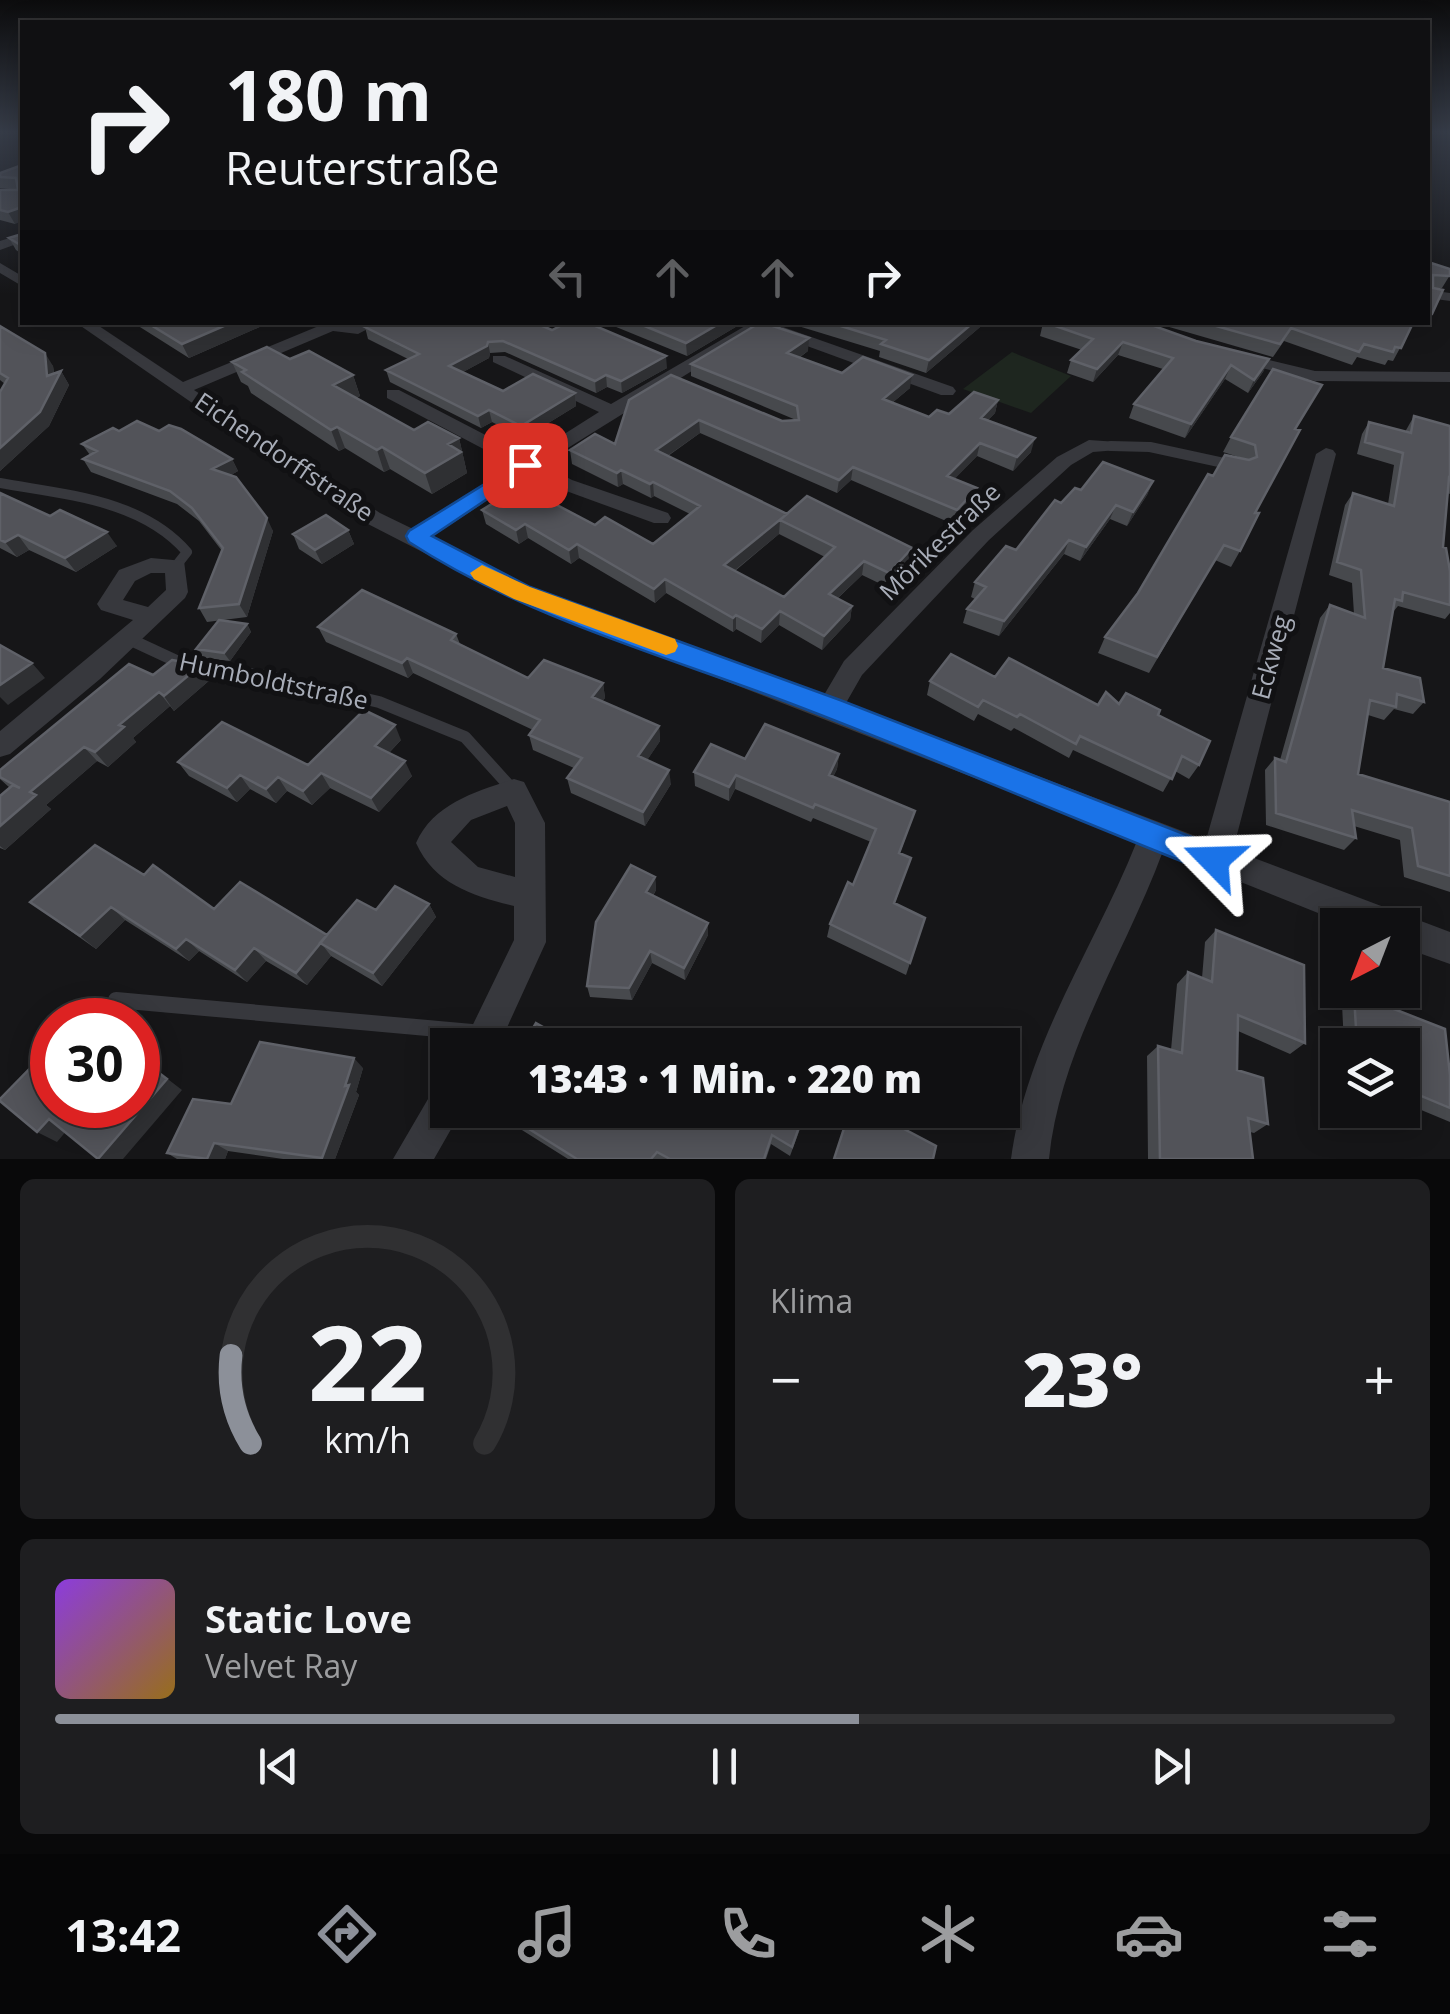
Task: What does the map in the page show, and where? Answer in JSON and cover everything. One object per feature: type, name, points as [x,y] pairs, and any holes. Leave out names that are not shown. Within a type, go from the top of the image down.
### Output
[{"type":"street","name":"Eichendorffstraße","points":[[85,325],[374,518],[522,593],[830,708],[1342,908]]},
{"type":"street","name":"Eichendorffstraße","points":[[184,388],[330,325]]},
{"type":"street","name":"Eichendorffstraße","points":[[337,325],[358,329],[367,325]]},
{"type":"street","points":[[416,536],[612,411],[759,325]]},
{"type":"street","points":[[767,325],[947,391]]},
{"type":"street","points":[[1215,352],[1316,376],[1450,377]]},
{"type":"street","points":[[500,359],[612,411]]},
{"type":"street","points":[[394,394],[565,484],[661,518]]},
{"type":"street","name":"Mörikestraße","points":[[830,708],[853,668],[981,536],[1064,461],[1089,446],[1111,446]]},
{"type":"street","name":"Eckweg","points":[[1214,860],[1326,454]]},
{"type":"street","points":[[2,742],[84,681],[152,617],[177,592],[176,566],[146,564],[122,575],[108,604],[152,617]]},
{"type":"street","points":[[514,791],[460,811],[431,843],[469,880],[528,894]]},
{"type":"street","name":"Humboldtstraße","points":[[489,1028],[530,942],[530,822],[514,791]]},
{"type":"street","points":[[1030,1159],[1031,1125],[1065,1034],[1120,922],[1154,836]]},
{"type":"street","points":[[1420,937],[1450,948]]},
{"type":"street","points":[[412,1159],[431,1128]]},
{"type":"lane","points":[[1111,446],[1150,447],[1242,467]]},
{"type":"lane","points":[[0,483],[108,504],[176,534],[187,552],[176,566]]},
{"type":"lane","name":"Humboldtstraße","points":[[129,639],[187,666],[266,676],[379,702],[465,737],[514,791]]},
{"type":"lane","points":[[160,1005],[430,1033]]},
{"type":"shaded area","points":[[1012,352],[1071,376],[1031,413],[963,389]]},
{"type":"building","points":[[20,186],[20,208],[0,210],[0,190],[18,190]]},
{"type":"building","points":[[1430,263],[1450,269],[1450,276],[1433,275],[1433,288],[1443,290],[1432,314]]},
{"type":"building","points":[[151,325],[226,325],[182,344]]},
{"type":"building","points":[[540,325],[552,330],[562,325],[593,325],[666,356],[621,381],[606,375],[595,381],[503,341],[488,342],[449,366],[503,391],[533,374],[575,393],[521,426],[489,410],[478,416],[386,370],[419,354],[365,327]]},
{"type":"building","points":[[642,325],[717,325],[686,343]]},
{"type":"building","points":[[756,325],[770,325],[809,338],[787,353],[842,373],[863,357],[912,375],[883,399],[929,417],[937,410],[949,414],[974,392],[998,400],[981,418],[1035,438],[1017,457],[980,443],[947,476],[977,488],[957,510],[853,467],[839,480],[699,420],[656,450],[787,514],[807,496],[912,548],[889,573],[864,561],[829,594],[852,606],[824,636],[780,611],[762,629],[736,615],[733,618],[665,579],[654,589],[577,544],[569,550],[525,524],[516,530],[482,510],[514,490],[528,498],[534,493],[595,525],[605,517],[653,544],[700,506],[653,482],[621,470],[617,473],[570,450],[595,434],[615,444],[629,400],[671,375],[782,421],[799,420],[797,406],[691,364]],"holes":[[[784,516],[780,520],[835,547],[784,597],[724,565]]]},
{"type":"building","points":[[838,325],[970,325],[929,360],[881,344],[886,340]]},
{"type":"building","points":[[1053,325],[1151,325],[1269,359],[1254,380],[1231,365],[1191,424],[1134,404],[1173,358],[1123,342],[1097,369],[1071,360],[1093,339]]},
{"type":"building","points":[[1213,325],[1412,325],[1401,348],[1395,347],[1393,352],[1364,344],[1359,352],[1291,328],[1280,344]]},
{"type":"building","points":[[0,326],[45,353],[47,376],[61,371],[40,412],[0,448],[0,392],[8,378],[0,373]]},
{"type":"building","points":[[267,347],[290,359],[309,351],[353,375],[333,385],[414,430],[428,422],[459,438],[448,444],[461,452],[425,473],[382,447],[377,450],[337,427],[331,430],[232,362]]},
{"type":"building","points":[[1273,369],[1322,385],[1295,429],[1300,430],[1255,513],[1259,513],[1240,551],[1224,545],[1157,657],[1105,637],[1138,593],[1208,474],[1213,476],[1225,455],[1249,460],[1257,457],[1255,445],[1231,437]]},
{"type":"building","points":[[1414,416],[1450,426],[1450,479],[1443,547],[1450,571],[1450,605],[1403,592],[1402,601],[1395,599],[1383,668],[1420,678],[1424,702],[1397,694],[1396,707],[1370,700],[1358,774],[1450,802],[1450,876],[1418,866],[1412,828],[1352,810],[1356,838],[1276,813],[1275,758],[1286,762],[1330,605],[1365,618],[1361,570],[1337,562],[1353,493],[1394,506],[1403,453],[1365,442],[1369,422],[1411,433]]},
{"type":"building","points":[[137,421],[159,431],[169,425],[181,429],[232,459],[212,469],[236,477],[267,518],[239,604],[199,608],[223,548],[192,508],[170,491],[83,459],[97,451],[82,444]]},
{"type":"building","points":[[1103,462],[1153,481],[1133,512],[1116,505],[1086,547],[1069,540],[1004,621],[967,609],[986,587],[975,582],[1006,546],[1016,550],[1055,500],[1061,503],[1075,488],[1081,490]]},
{"type":"building","points":[[0,493],[50,516],[60,510],[107,532],[65,558],[18,535],[5,542],[0,540]]},
{"type":"building","points":[[326,515],[348,530],[315,550],[293,534]]},
{"type":"building","points":[[362,590],[456,634],[451,640],[528,678],[544,660],[603,683],[592,697],[659,726],[638,756],[669,770],[643,812],[567,778],[582,758],[529,735],[540,720],[407,658],[402,663],[318,627]]},
{"type":"building","points":[[219,620],[247,624],[224,653],[196,649]]},
{"type":"building","points":[[0,645],[32,663],[0,685]]},
{"type":"building","points":[[951,654],[995,677],[1009,658],[1098,705],[1106,692],[1119,704],[1126,693],[1160,710],[1158,715],[1210,741],[1199,765],[1182,756],[1172,779],[1080,736],[1076,744],[1020,714],[1017,717],[983,700],[978,707],[930,681]]},
{"type":"building","points":[[172,660],[201,665],[164,696],[159,692],[119,725],[124,727],[95,752],[84,747],[30,792],[36,795],[0,826],[0,796],[13,785],[20,788],[0,777],[0,770],[129,664],[153,675]]},
{"type":"building","points":[[364,710],[395,725],[375,746],[405,761],[371,798],[321,773],[303,791],[278,777],[266,789],[240,775],[227,788],[178,762],[222,722],[308,765]]},
{"type":"building","points":[[765,724],[839,754],[829,775],[915,811],[899,853],[911,858],[894,903],[925,918],[910,963],[830,924],[848,882],[853,885],[876,829],[815,804],[813,808],[736,775],[729,787],[694,772],[711,744],[745,759]]},
{"type":"building","points":[[95,845],[144,875],[153,865],[214,909],[240,882],[327,935],[296,973],[254,948],[235,970],[186,939],[176,949],[111,907],[80,936],[30,902]]},
{"type":"building","points":[[631,865],[655,877],[646,892],[708,923],[684,968],[650,951],[629,988],[587,986],[596,922]]},
{"type":"building","points":[[395,886],[429,904],[373,973],[320,943],[357,900],[376,910]]},
{"type":"building","points":[[1216,930],[1304,965],[1305,1043],[1238,1015],[1237,1070],[1263,1078],[1268,1124],[1248,1118],[1253,1159],[1160,1159],[1158,1046],[1182,1053],[1188,972],[1212,982]]},
{"type":"building","points":[[1355,1008],[1394,1008],[1445,1029],[1450,1108],[1420,1096],[1420,1028],[1356,1028]]},
{"type":"building","points":[[260,1042],[354,1058],[345,1086],[349,1085],[322,1158],[214,1143],[207,1159],[167,1153],[193,1099],[231,1104]]},
{"type":"building","points":[[30,1068],[30,1126],[0,1099]]},
{"type":"building","points":[[60,1128],[125,1128],[98,1159]]},
{"type":"building","points":[[528,1128],[799,1128],[792,1147],[772,1135],[764,1159],[670,1159],[657,1152],[651,1159],[577,1159]]},
{"type":"building","points":[[844,1128],[902,1128],[936,1146],[933,1159],[834,1159]]},
{"type":"slow traffic","points":[[482,573],[522,593],[666,646]]},
{"type":"route","points":[[525,465],[416,536],[448,557],[522,593],[830,708],[1214,860]]}]
